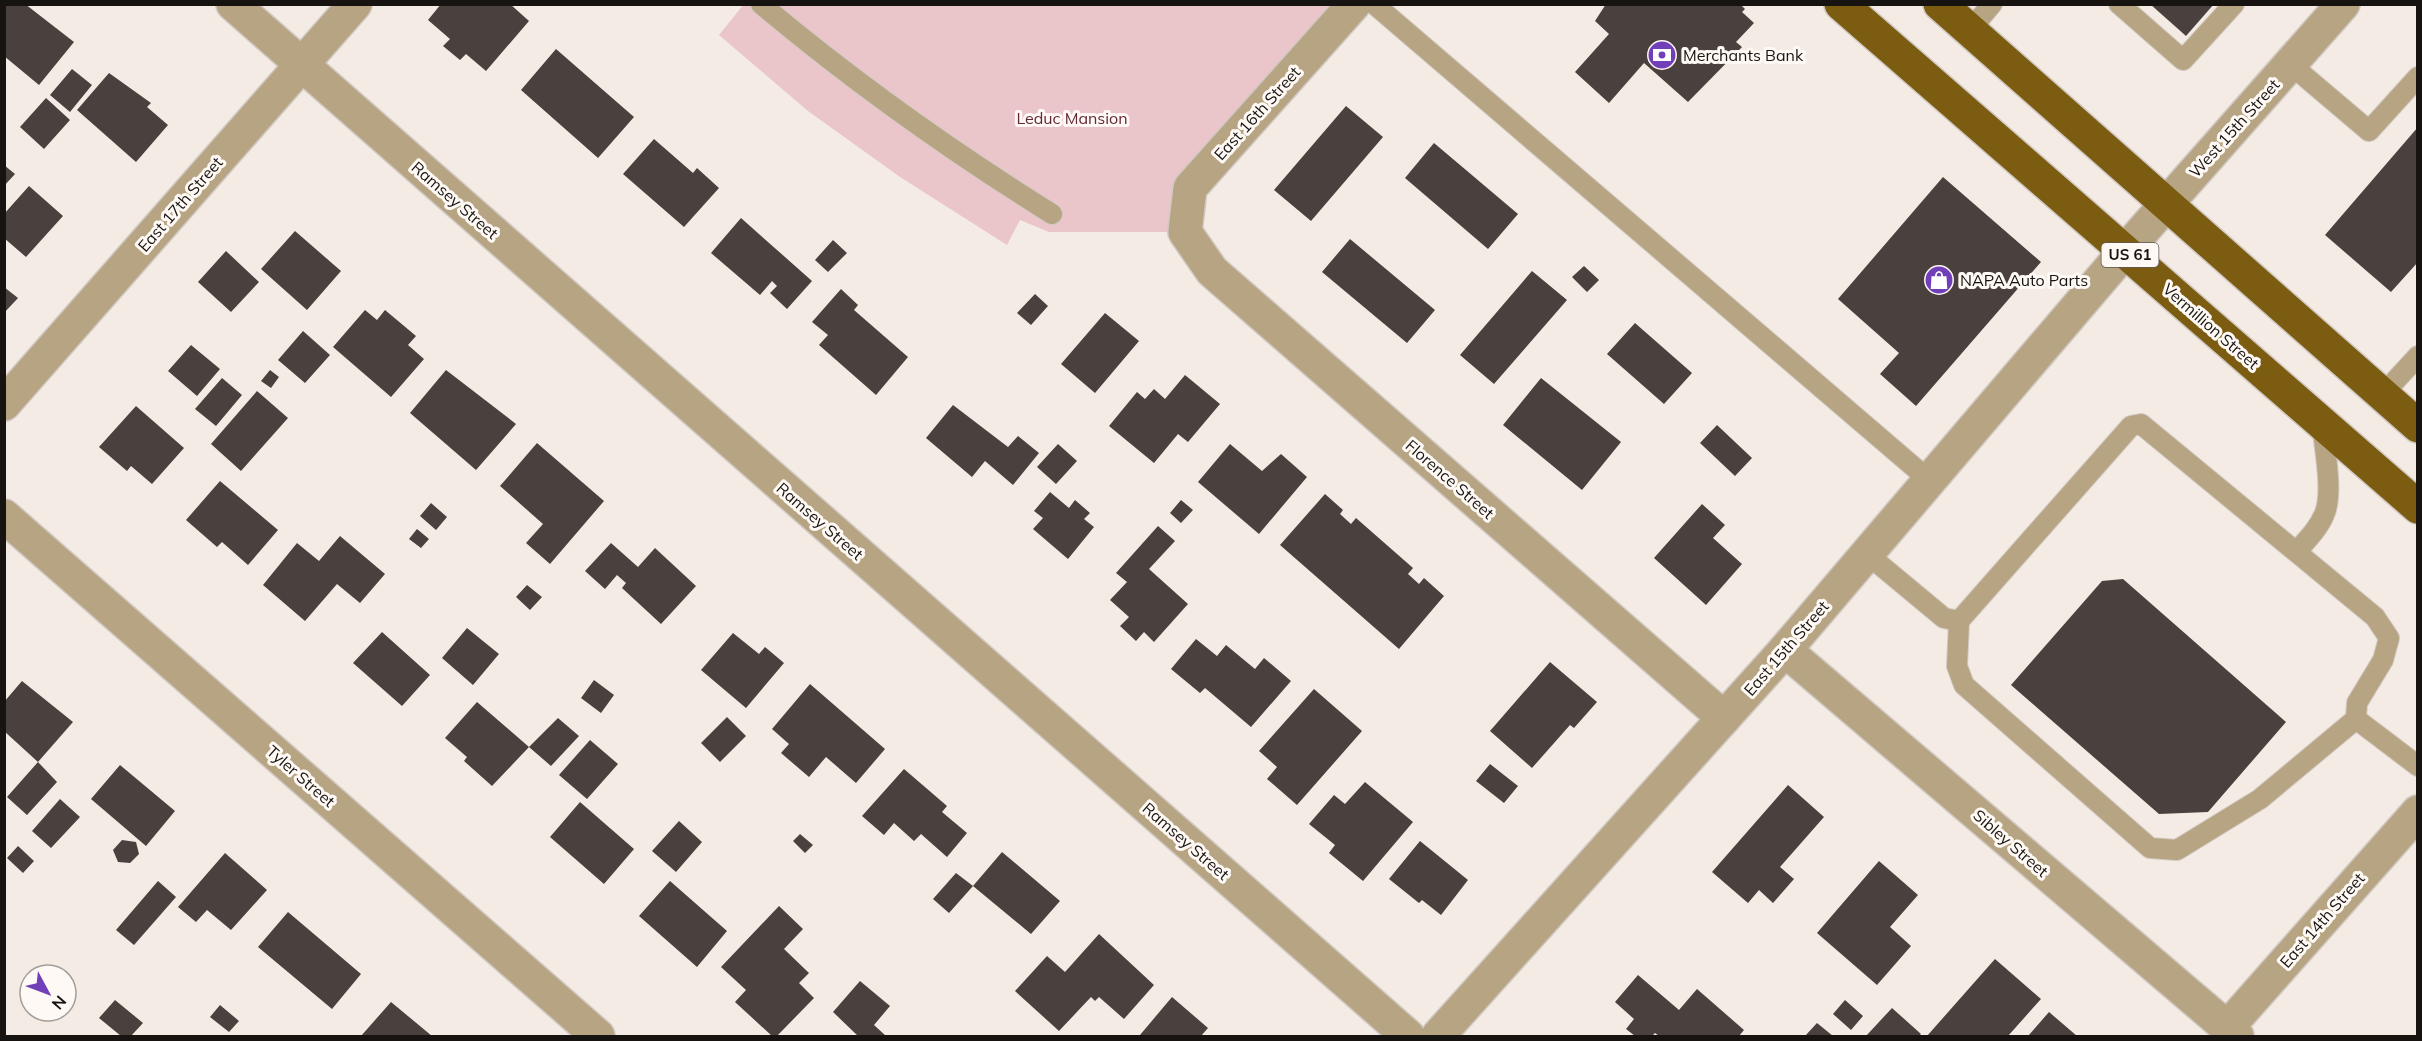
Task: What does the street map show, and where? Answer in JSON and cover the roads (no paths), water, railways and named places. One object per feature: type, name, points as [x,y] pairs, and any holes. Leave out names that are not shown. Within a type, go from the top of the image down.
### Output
[{"type":"highway","name":"Vermillion Street","points":[[1841,4],[2418,507]]},
{"type":"highway","points":[[1940,4],[2418,426]]},
{"type":"street","name":"Ramsey Street","points":[[233,4],[1408,1036]]},
{"type":"street","name":"East 17th Street","points":[[4,404],[355,4]]},
{"type":"street","name":"East 16th Street","points":[[1185,232],[1191,188],[1354,4]]},
{"type":"street","name":"West 15th Street","points":[[2125,250],[2290,64],[2333,8]]},
{"type":"street","name":"Florence Street","points":[[1185,232],[1212,271],[1724,718]]},
{"type":"street","name":"East 15th Street","points":[[1438,1036],[1785,650],[2125,250]]},
{"type":"street","name":"Tyler Street","points":[[4,516],[598,1036]]},
{"type":"street","name":"Sibley Street","points":[[1785,650],[2232,1032]]},
{"type":"street","name":"East 14th Street","points":[[2232,1032],[2418,812]]},
{"type":"lane","points":[[761,4],[834,66],[895,111],[972,165],[1052,214]]},
{"type":"lane","points":[[1374,4],[1929,480]]},
{"type":"lane","points":[[1970,30],[1992,4]]},
{"type":"lane","points":[[2119,4],[2183,60],[2234,4]]},
{"type":"lane","points":[[2290,64],[2369,131],[2418,77]]},
{"type":"lane","points":[[2382,394],[2418,356]]},
{"type":"lane","points":[[2296,552],[2314,532],[2326,513],[2328,490],[2322,423]]},
{"type":"lane","points":[[2141,424],[2296,552],[2375,617],[2389,638],[2383,660],[2357,703],[2356,719],[2260,799],[2177,850],[2150,848],[1964,685],[1957,666],[1959,621],[2131,426],[2141,424]]},
{"type":"lane","points":[[1867,554],[1944,618],[1959,621]]},
{"type":"lane","points":[[2356,719],[2418,766]]},
{"type":"place","name":"Merchants Bank","points":[[1662,55]]},
{"type":"place","name":"NAPA Auto Parts","points":[[1939,280]]},
{"type":"park label","name":"Leduc Mansion","points":[[1072,118]]}]
